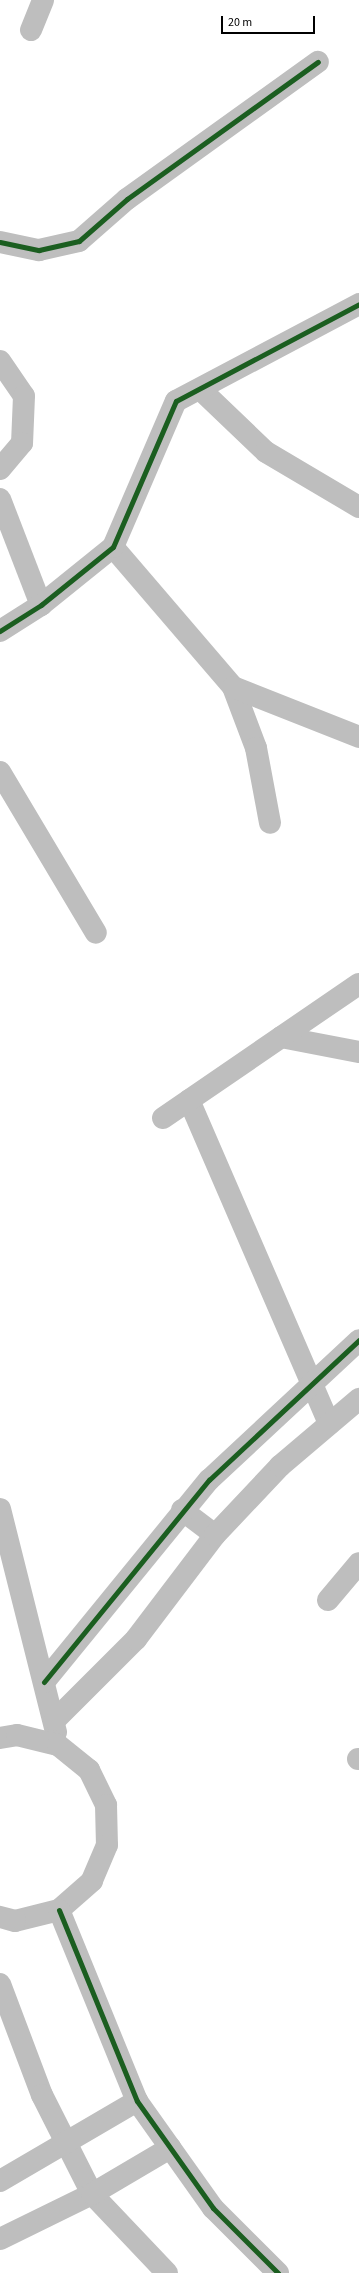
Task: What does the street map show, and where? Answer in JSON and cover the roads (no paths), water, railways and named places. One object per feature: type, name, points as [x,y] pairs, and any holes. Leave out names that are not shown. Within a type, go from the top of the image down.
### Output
[{"type":"street","points":[[31,30],[43,0]]},
{"type":"street","points":[[0,242],[39,250],[79,241],[127,200],[318,62]]},
{"type":"street","points":[[0,631],[41,604],[113,547],[176,401],[359,304]]},
{"type":"street","points":[[0,361],[24,396],[22,443],[0,469]]},
{"type":"street","points":[[200,389],[266,452],[359,507]]},
{"type":"street","points":[[0,499],[41,604]]},
{"type":"street","points":[[113,547],[233,687],[256,748],[270,822]]},
{"type":"street","points":[[233,687],[359,737]]},
{"type":"street","points":[[0,772],[96,934]]},
{"type":"street","points":[[163,1118],[359,984]]},
{"type":"street","points":[[281,1037],[359,1052]]},
{"type":"street","points":[[189,1100],[329,1424]]},
{"type":"street","points":[[44,1682],[182,1510],[209,1480],[359,1340]]},
{"type":"street","points":[[55,1720],[136,1640],[215,1536],[280,1466],[359,1399]]},
{"type":"street","points":[[0,1509],[55,1720],[58,1745]]},
{"type":"street","points":[[182,1510],[215,1536]]},
{"type":"street","points":[[328,1600],[359,1563]]},
{"type":"street","points":[[0,1738],[17,1735],[58,1745],[89,1770],[106,1806],[108,1845],[92,1880],[59,1910],[15,1921],[0,1917]]},
{"type":"street","points":[[59,1910],[137,2101],[213,2208],[278,2273]]},
{"type":"street","points":[[0,1984],[42,2095],[92,2194],[167,2273]]},
{"type":"street","points":[[0,2182],[67,2144],[137,2101]]},
{"type":"street","points":[[0,2239],[92,2194],[170,2148]]}]
